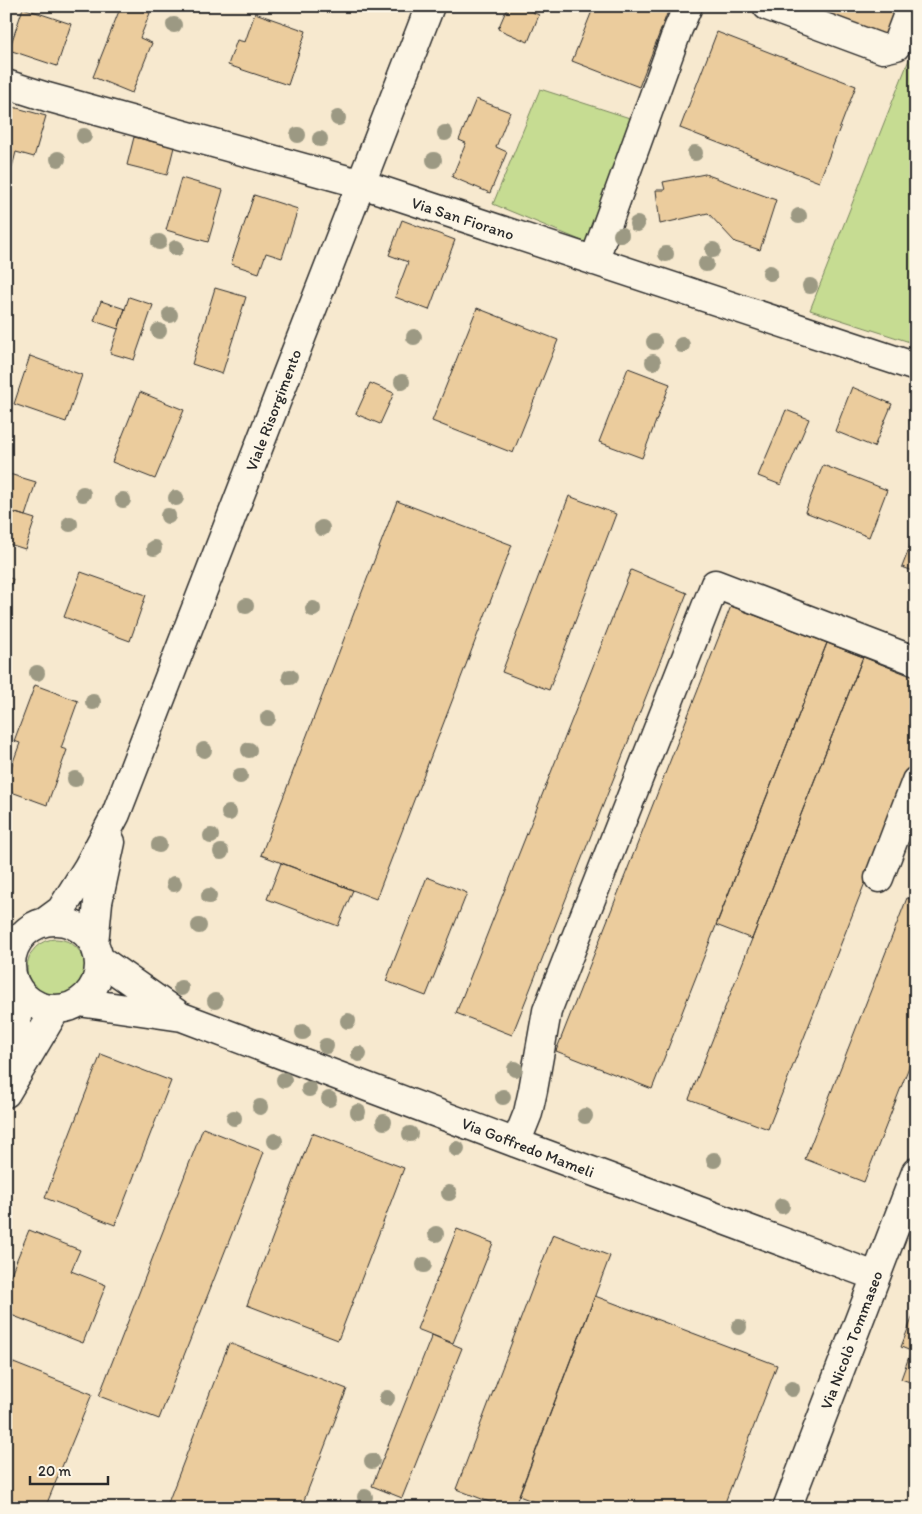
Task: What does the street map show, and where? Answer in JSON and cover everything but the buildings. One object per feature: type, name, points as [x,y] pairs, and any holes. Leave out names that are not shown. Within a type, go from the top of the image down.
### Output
[{"type":"street","name":"Viale Risorgimento","points":[[46,921],[61,910],[88,868],[116,814],[430,6]]},
{"type":"street","points":[[594,261],[688,6]]},
{"type":"street","points":[[767,6],[883,49],[896,46],[911,6]]},
{"type":"street","name":"Via San Fiorano","points":[[6,84],[362,184],[916,367]]},
{"type":"street","points":[[516,1143],[528,1113],[547,1011],[715,584],[916,661]]},
{"type":"street","points":[[879,878],[916,781]]},
{"type":"street","name":"Viale Risorgimento","points":[[97,952],[98,902],[116,814]]},
{"type":"street","points":[[6,1076],[16,1036],[11,977],[13,936],[46,921],[56,920],[72,923],[88,935],[97,952],[99,970],[94,985],[90,992],[67,1006],[6,1093]]},
{"type":"street","name":"Via Goffredo Mameli","points":[[97,952],[182,1016]]},
{"type":"street","points":[[11,977],[35,1005],[67,1006]]},
{"type":"street","name":"Via Goffredo Mameli","points":[[67,1006],[182,1016],[516,1143],[876,1276]]},
{"type":"street","name":"Via Nicolò Tommaseo","points":[[786,1508],[916,1172]]},
{"type":"green space","points":[[916,42],[916,344],[810,310]]},
{"type":"green space","points":[[540,89],[639,121],[592,245],[493,204]]},
{"type":"green space","points":[[56,939],[72,944],[80,952],[85,968],[80,984],[72,992],[56,997],[40,992],[32,984],[27,968],[32,952],[40,944]]}]
